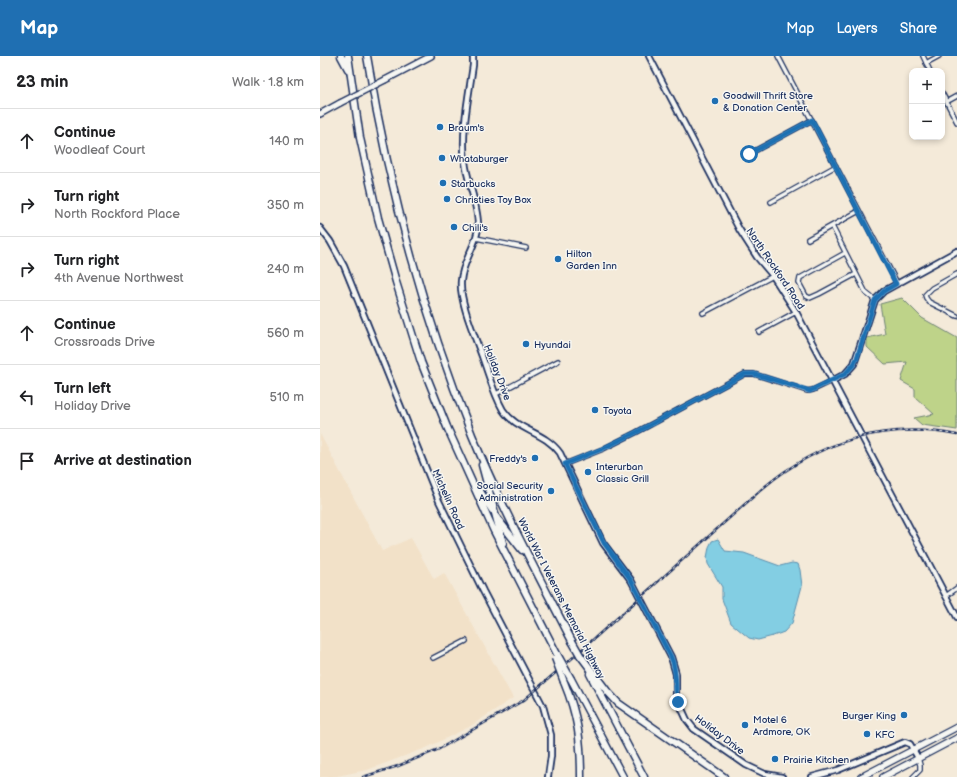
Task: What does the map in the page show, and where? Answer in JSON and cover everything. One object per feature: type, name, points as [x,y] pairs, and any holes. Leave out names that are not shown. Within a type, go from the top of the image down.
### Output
[{"type":"highway","points":[[341,56],[351,76]]},
{"type":"highway","points":[[348,56],[360,138],[388,255],[421,362],[447,427],[509,562],[556,655],[578,729],[581,777]]},
{"type":"highway","name":"World War I Veterans Memorial Highway","points":[[367,56],[389,172],[404,233],[439,346],[473,436],[508,516],[528,557],[572,641],[586,664],[644,777]]},
{"type":"highway","points":[[473,436],[509,562]]},
{"type":"highway","points":[[459,453],[474,483],[495,515],[528,557]]},
{"type":"highway","points":[[556,655],[571,679],[623,777]]},
{"type":"highway","points":[[586,664],[607,691],[622,706],[724,777]]},
{"type":"main road","points":[[320,114],[431,56]]},
{"type":"main road","points":[[861,777],[957,727]]},
{"type":"main road","points":[[883,777],[957,738]]},
{"type":"street","name":"Holiday Drive","points":[[473,56],[464,147],[467,175],[478,221],[476,238],[463,266],[461,288],[464,304],[496,394],[504,411],[510,417],[518,424],[550,442],[560,453],[604,543],[631,580],[671,657],[675,669],[676,696],[687,720],[694,729],[746,765],[765,774],[782,777]]},
{"type":"street","name":"North Rockford Road","points":[[649,56],[739,229],[757,258],[773,276],[796,312],[957,617]]},
{"type":"street","points":[[778,56],[896,284]]},
{"type":"street","points":[[922,56],[928,68]]},
{"type":"street","points":[[926,63],[939,56]]},
{"type":"street","points":[[957,96],[946,102],[957,122]]},
{"type":"street","points":[[749,154],[812,120]]},
{"type":"street","points":[[771,202],[836,166]]},
{"type":"street","points":[[808,239],[859,211]]},
{"type":"street","points":[[832,226],[866,293],[875,300]]},
{"type":"street","name":"Michelin Road","points":[[320,228],[330,241],[344,266],[439,501],[486,598],[543,706],[551,735],[551,756],[548,777]]},
{"type":"street","points":[[476,238],[526,248]]},
{"type":"street","points":[[565,464],[602,449],[635,433],[745,374],[754,374],[807,390],[813,390],[845,374],[854,364],[875,300],[884,291],[957,251]]},
{"type":"street","points":[[845,253],[800,278],[799,283],[806,296],[810,298],[856,274]]},
{"type":"street","points":[[957,274],[932,288],[925,295],[929,302],[957,316]]},
{"type":"street","points":[[703,313],[773,276]]},
{"type":"street","points":[[759,332],[796,312]]},
{"type":"street","points":[[496,394],[558,361]]},
{"type":"street","points":[[946,596],[957,588]]},
{"type":"street","points":[[433,658],[466,641]]},
{"type":"street","points":[[812,777],[849,766],[902,743],[908,742],[914,750],[920,765],[920,770],[913,777]]},
{"type":"shaded area","points":[[320,434],[382,551],[411,538],[434,579],[444,573],[513,698],[469,727],[426,748],[367,770],[332,777],[320,777]]},
{"type":"green space","points":[[902,298],[922,318],[957,338],[957,430],[922,425],[914,418],[934,414],[915,397],[915,389],[901,381],[907,362],[885,364],[867,347],[867,338],[885,334],[880,304]]},
{"type":"water","points":[[718,539],[725,551],[744,553],[780,566],[792,563],[798,564],[802,586],[792,623],[784,632],[758,640],[749,638],[731,623],[722,599],[722,587],[708,564],[707,558],[712,541]]},
{"type":"railway","points":[[363,777],[398,766],[439,749],[524,700],[763,488],[784,472],[807,458],[830,447],[879,433],[930,431],[957,435]]},
{"type":"place","name":"Goodwill Thrift Store & Donation Center","points":[[715,101]]},
{"type":"place","name":"Braum's","points":[[440,127]]},
{"type":"place","name":"Whataburger","points":[[442,158]]},
{"type":"place","name":"Starbucks","points":[[443,183]]},
{"type":"place","name":"Christies Toy Box","points":[[447,199]]},
{"type":"place","name":"Chili's","points":[[454,227]]},
{"type":"place","name":"Hilton Garden Inn","points":[[558,259]]},
{"type":"place","name":"Hyundai","points":[[526,344]]},
{"type":"place","name":"Toyota","points":[[595,410]]},
{"type":"place","name":"Freddy's","points":[[535,458]]},
{"type":"place","name":"Interurban Classic Grill","points":[[588,472]]},
{"type":"place","name":"Social Security Administration","points":[[551,491]]},
{"type":"place","name":"Burger King","points":[[904,715]]},
{"type":"place","name":"Motel 6 Ardmore, OK","points":[[745,725]]},
{"type":"place","name":"KFC","points":[[867,734]]},
{"type":"place","name":"Prairie Kitchen","points":[[775,759]]},
{"type":"route","points":[[678,702],[676,696],[676,674],[673,661],[627,573],[607,549],[565,464],[602,449],[635,433],[745,374],[754,374],[810,391],[845,374],[857,358],[875,300],[884,291],[896,284],[872,234],[812,120],[749,154]]}]
